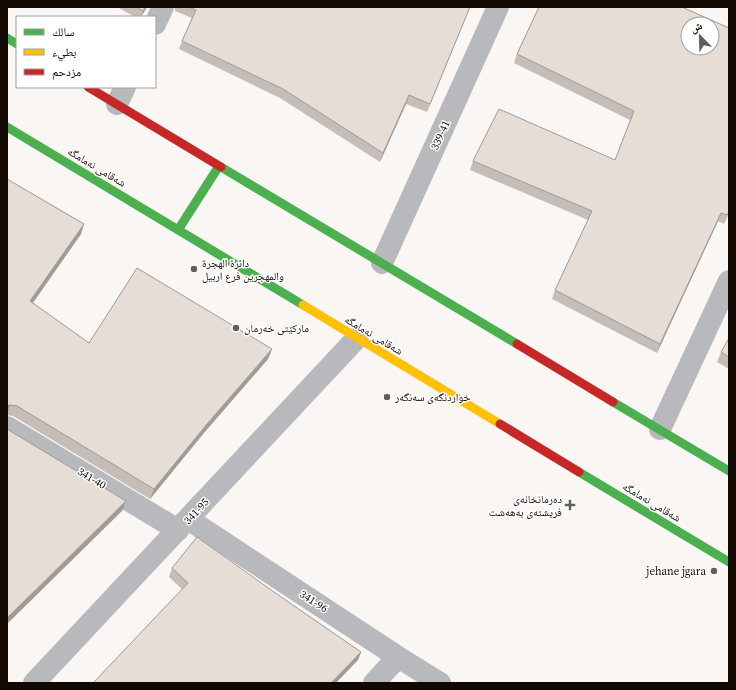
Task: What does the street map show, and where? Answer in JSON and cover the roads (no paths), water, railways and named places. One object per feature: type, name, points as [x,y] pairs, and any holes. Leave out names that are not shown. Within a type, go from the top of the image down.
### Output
[{"type":"main road","points":[[7,38],[16,43]]},
{"type":"main road","points":[[92,88],[121,96],[219,166],[729,471]]},
{"type":"main road","name":"شەقامی نەمامگە","points":[[7,127],[729,562]]},
{"type":"main road","points":[[178,230],[219,166]]},
{"type":"street","points":[[156,22],[163,7]]},
{"type":"street","name":"339-41","points":[[382,263],[498,7]]},
{"type":"street","points":[[660,429],[729,281]]},
{"type":"street","name":"341-95","points":[[34,683],[357,338]]},
{"type":"street","name":"341-40","points":[[7,427],[183,524]]},
{"type":"street","name":"341-96","points":[[183,524],[440,683]]},
{"type":"street","points":[[374,683],[398,657]]},
{"type":"place","name":"دائرة الهجرة والمهجرين فرع اربيل","points":[[194,269]]},
{"type":"place","name":"مارکێتی خەرمان","points":[[236,328]]},
{"type":"place","name":"خواردنگەی سەنگەر","points":[[387,397]]},
{"type":"place","name":"دەرمانخانەی فریشتەی بەهەشت","points":[[570,505]]},
{"type":"place","name":"jehane jgara","points":[[714,571]]}]
